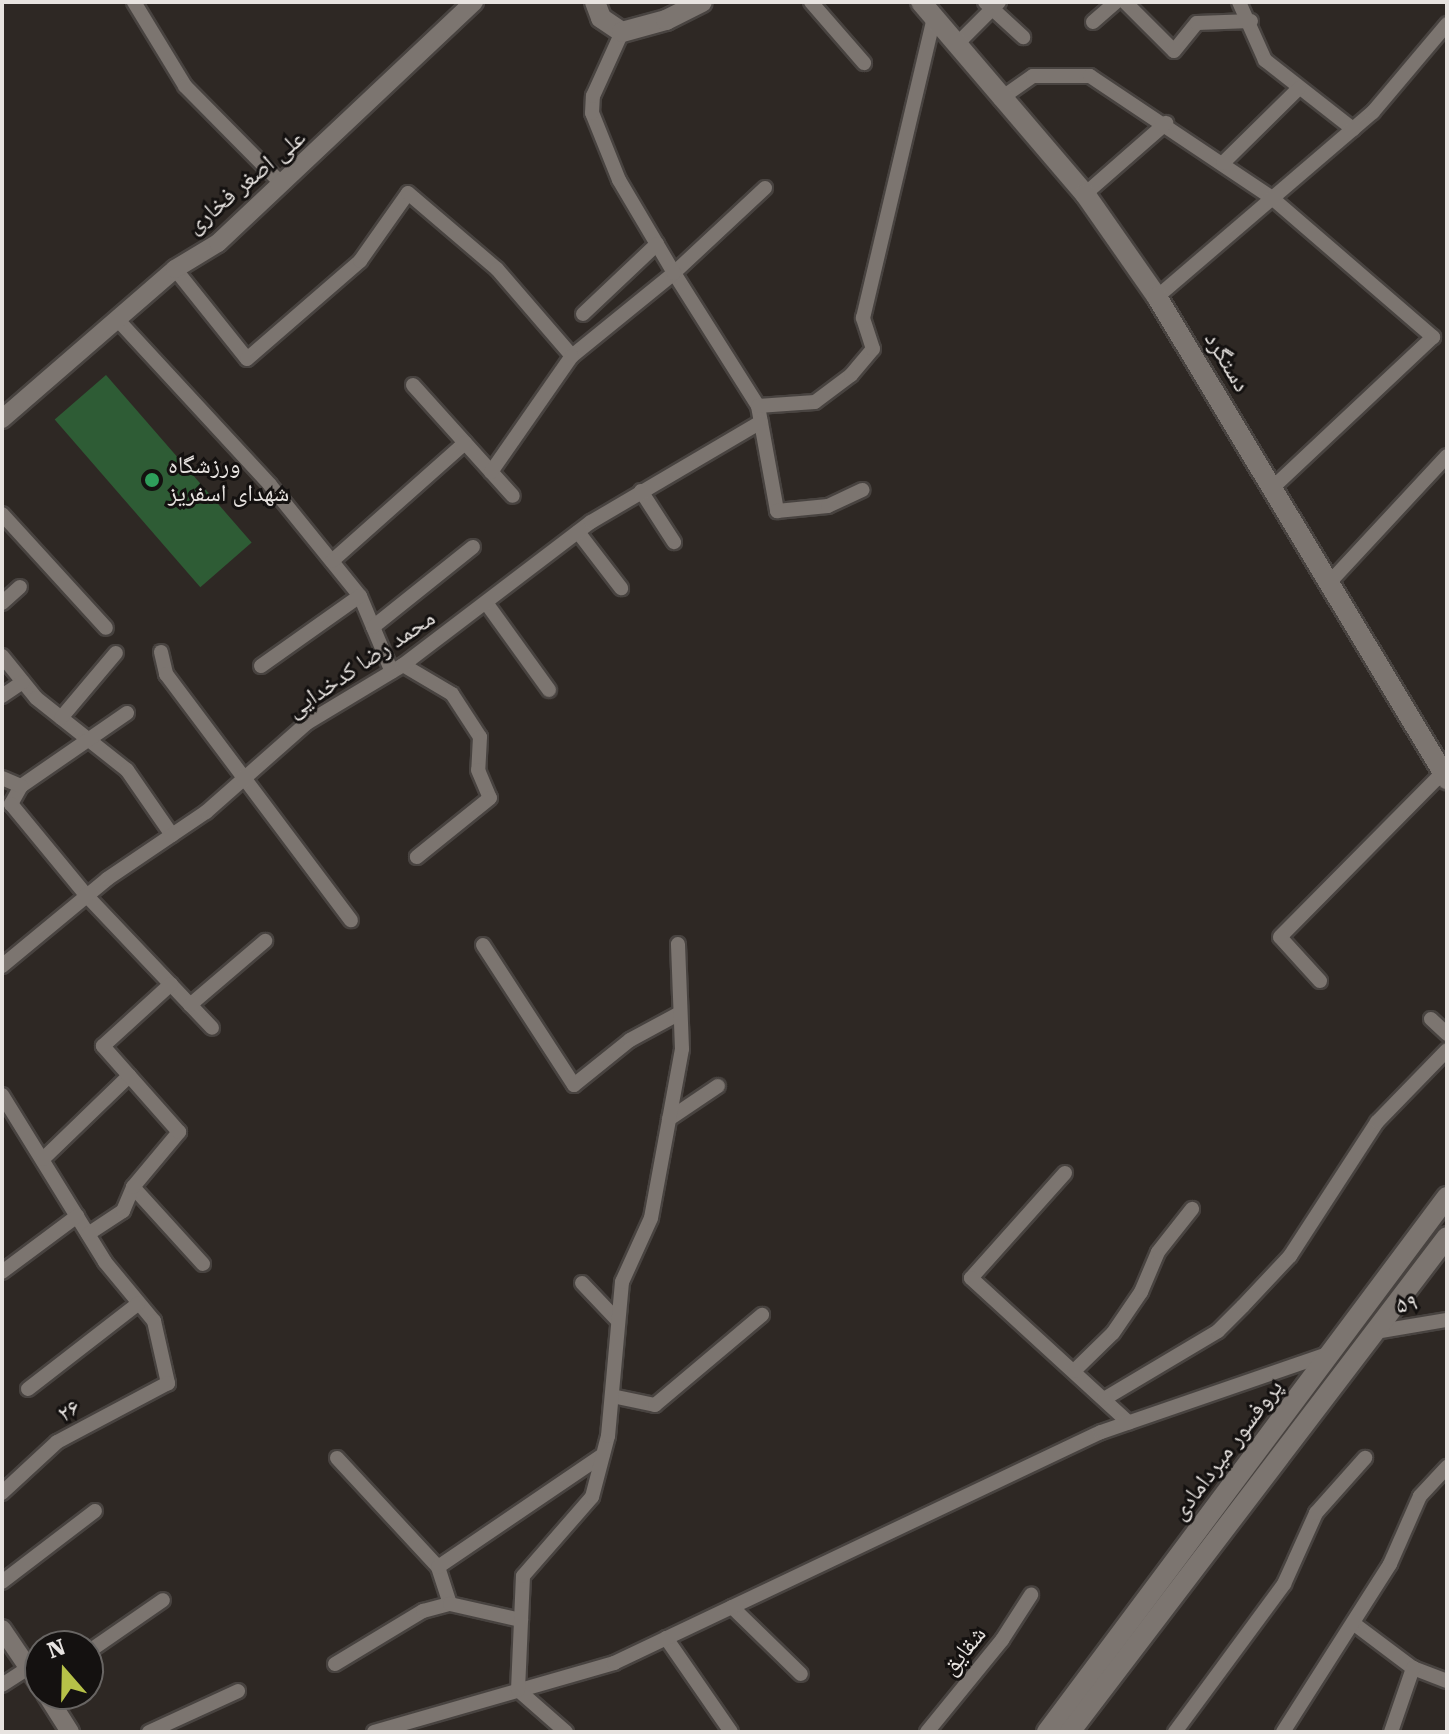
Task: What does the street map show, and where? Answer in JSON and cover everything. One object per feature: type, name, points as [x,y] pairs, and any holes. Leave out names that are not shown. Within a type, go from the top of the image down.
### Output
[{"type":"main road","points":[[595,2],[601,18],[622,32],[666,20],[702,2]]},
{"type":"main road","name":"دستگرد","points":[[928,10],[1000,99],[1085,194],[1157,297],[1445,775]]},
{"type":"main road","name":"پروفسور میردامادی","points":[[1047,1732],[1447,1197]]},
{"type":"main road","name":"پروفسور میردامادی","points":[[1070,1732],[1447,1237]]},
{"type":"street","points":[[156,2],[139,7],[185,86],[282,184]]},
{"type":"street","name":"علی اصغر فخاری","points":[[2,419],[175,269],[218,243],[474,2]]},
{"type":"street","points":[[811,2],[864,63]]},
{"type":"street","points":[[1093,22],[1116,2]]},
{"type":"street","points":[[1125,2],[1174,51],[1197,23],[1251,21]]},
{"type":"street","points":[[1239,2],[1251,21],[1265,60],[1353,129]]},
{"type":"street","points":[[956,45],[992,4],[1023,37]]},
{"type":"street","points":[[758,406],[815,402],[851,375],[873,349],[863,318],[928,10]]},
{"type":"street","points":[[1157,297],[1353,129],[1447,24]]},
{"type":"street","points":[[622,32],[593,96],[592,113],[619,180],[758,406],[777,511],[828,506],[863,490]]},
{"type":"street","points":[[1000,99],[1033,76],[1090,76],[1166,123],[1272,198],[1433,337],[1272,488]]},
{"type":"street","points":[[1223,163],[1299,88]]},
{"type":"street","points":[[1085,194],[1166,123]]},
{"type":"street","points":[[491,472],[572,356],[674,273],[765,188]]},
{"type":"street","points":[[175,269],[247,359],[360,261],[408,193],[497,269],[572,356]]},
{"type":"street","points":[[583,314],[657,244]]},
{"type":"street","points":[[117,319],[190,393],[332,561],[360,596],[373,627],[397,668],[452,694],[480,737],[478,770],[490,798],[417,857]]},
{"type":"street","points":[[413,385],[513,496]]},
{"type":"street","name":"محمد رضا کدخدایی","points":[[2,966],[86,895],[172,835],[242,780],[307,723],[397,668],[487,604],[578,532],[641,491],[761,422]]},
{"type":"street","points":[[332,561],[465,443]]},
{"type":"street","points":[[1329,583],[1447,456]]},
{"type":"street","points":[[641,491],[674,542]]},
{"type":"street","points":[[2,514],[106,628]]},
{"type":"street","points":[[578,532],[621,588]]},
{"type":"street","points":[[373,627],[473,547]]},
{"type":"street","points":[[2,603],[20,587]]},
{"type":"street","points":[[261,666],[360,596]]},
{"type":"street","points":[[487,604],[549,690]]},
{"type":"street","points":[[161,652],[166,674],[242,780],[351,920]]},
{"type":"street","points":[[61,718],[116,653]]},
{"type":"street","points":[[2,656],[23,682],[61,718],[127,770],[172,835]]},
{"type":"street","points":[[2,696],[23,682]]},
{"type":"street","points":[[127,713],[21,786],[11,804],[86,895],[212,1028]]},
{"type":"street","points":[[1320,981],[1280,937],[1445,775]]},
{"type":"street","points":[[2,778],[21,786]]},
{"type":"street","points":[[190,1005],[265,941]]},
{"type":"street","points":[[518,1690],[523,1576],[592,1497],[603,1455],[612,1396],[622,1282],[651,1218],[682,1049],[678,944]]},
{"type":"street","points":[[483,945],[574,1085],[630,1040],[680,1013]]},
{"type":"street","points":[[88,1234],[123,1211],[133,1187],[179,1132],[103,1046],[171,984]]},
{"type":"street","points":[[1431,1019],[1447,1034]]},
{"type":"street","points":[[1104,1399],[1218,1331],[1243,1306],[1290,1256],[1377,1122],[1447,1050]]},
{"type":"street","points":[[43,1159],[129,1076]]},
{"type":"street","points":[[669,1119],[718,1086]]},
{"type":"street","points":[[2,1095],[88,1234],[139,1303],[28,1389]]},
{"type":"street","points":[[1065,1173],[971,1278],[1129,1423]]},
{"type":"street","points":[[133,1187],[203,1264]]},
{"type":"street","points":[[1074,1371],[1113,1333],[1141,1292],[1158,1252],[1192,1209]]},
{"type":"street","points":[[2,1272],[77,1216]]},
{"type":"street","points":[[582,1283],[618,1321]]},
{"type":"street","name":"۲۶","points":[[2,1493],[57,1442],[168,1383],[154,1321],[139,1303]]},
{"type":"street","points":[[612,1396],[655,1405],[762,1315]]},
{"type":"street","name":"۵۹","points":[[1375,1332],[1447,1320]]},
{"type":"street","points":[[374,1732],[614,1663],[1129,1423],[1333,1353]]},
{"type":"street","points":[[438,1567],[603,1455]]},
{"type":"street","points":[[337,1458],[438,1567],[450,1604]]},
{"type":"street","points":[[1175,1732],[1284,1584],[1316,1513],[1365,1458]]},
{"type":"street","points":[[1283,1732],[1390,1564],[1420,1496],[1447,1467]]},
{"type":"street","points":[[2,1582],[95,1511]]},
{"type":"street","name":"شقایق","points":[[927,1732],[1002,1640],[1031,1595]]},
{"type":"street","points":[[104,1641],[163,1600]]},
{"type":"street","points":[[335,1664],[423,1611],[450,1604],[521,1620]]},
{"type":"street","points":[[732,1607],[801,1674]]},
{"type":"street","points":[[1353,1623],[1413,1668],[1447,1681]]},
{"type":"street","points":[[2,1629],[24,1662]]},
{"type":"street","points":[[666,1638],[731,1732]]},
{"type":"street","points":[[1391,1732],[1413,1668]]},
{"type":"street","points":[[2,1685],[24,1671]]},
{"type":"street","points":[[518,1690],[566,1732]]},
{"type":"street","points":[[149,1732],[238,1691]]},
{"type":"street","points":[[56,1710],[70,1732]]},
{"type":"green space","name":"ورزشگاه شهدای اسفریز","points":[[106,375],[252,543],[200,587],[55,420]]},
{"type":"place","name":"ورزشگاه شهدای اسفریز","points":[[152,480]]}]
